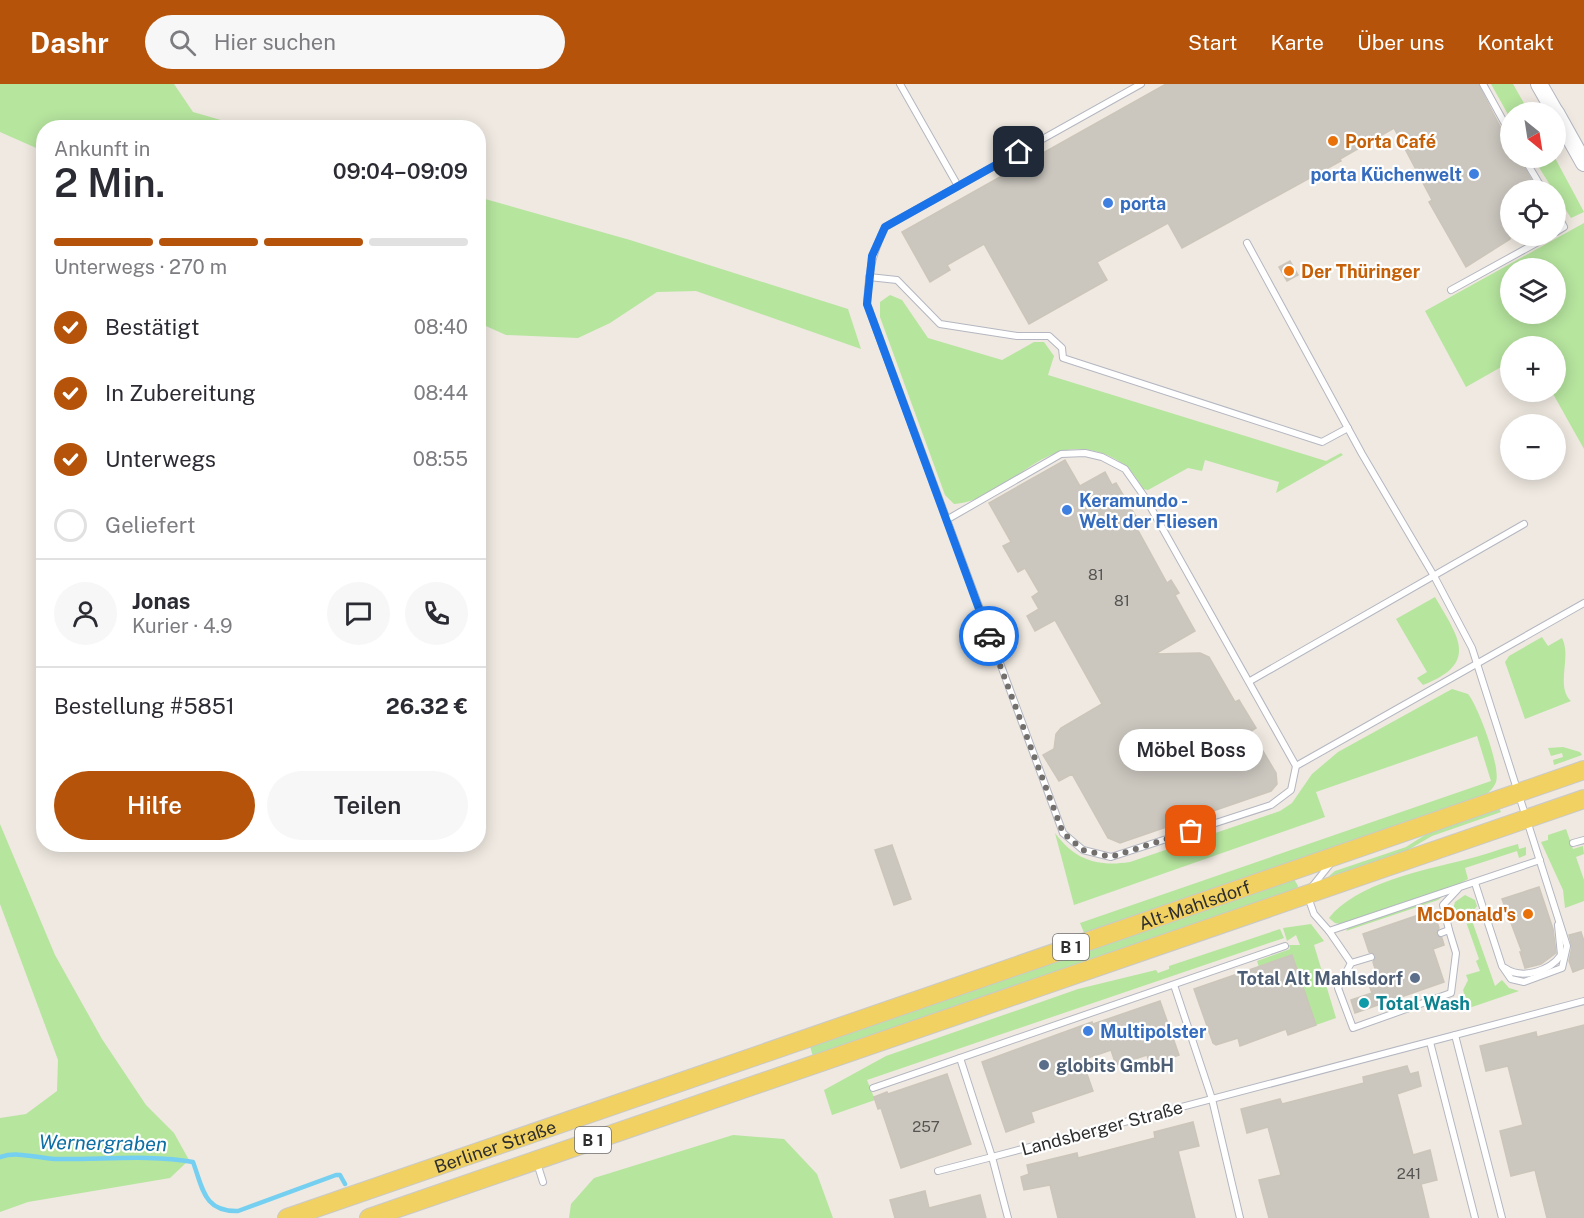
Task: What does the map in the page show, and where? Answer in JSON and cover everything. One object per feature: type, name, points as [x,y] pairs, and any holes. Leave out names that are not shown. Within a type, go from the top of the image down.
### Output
[{"type":"main road","name":"Alt-Mahlsdorf","points":[[805,1039],[1584,770]]},
{"type":"main road","name":"Alt-Mahlsdorf","points":[[818,1063],[1584,799]]},
{"type":"main road","name":"Berliner Straße","points":[[287,1218],[805,1039]]},
{"type":"main road","name":"Berliner Straße","points":[[369,1218],[818,1063]]},
{"type":"street","points":[[1539,84],[1549,102]]},
{"type":"street","points":[[1566,132],[1584,163]]},
{"type":"lane","points":[[900,84],[958,186]]},
{"type":"lane","points":[[948,519],[1061,454],[1085,453],[1102,457],[1125,470],[1146,498],[1296,766],[1291,790],[1271,805],[1111,857],[1083,850],[1063,833],[867,304],[872,256],[885,227],[1141,84]]},
{"type":"lane","points":[[1483,84],[1500,115]]},
{"type":"lane","points":[[1247,243],[1472,648],[1520,792],[1567,945],[1562,968],[1524,982],[1510,979],[1502,966],[1475,883]]},
{"type":"lane","points":[[1451,290],[1532,246]]},
{"type":"lane","points":[[869,277],[897,280],[940,324],[1017,336],[1049,336],[1062,348],[1063,358],[1322,442],[1348,428]]},
{"type":"lane","points":[[1250,681],[1524,524]]},
{"type":"lane","points":[[1296,766],[1584,603]]},
{"type":"lane","points":[[1573,843],[1584,840]]},
{"type":"lane","points":[[1337,855],[1307,894],[1314,914],[1352,963]]},
{"type":"lane","points":[[1329,931],[1540,860]]},
{"type":"lane","points":[[1371,957],[1352,963],[1338,988],[1353,1028],[1451,993],[1456,953],[1443,905],[1459,888]]},
{"type":"lane","points":[[1441,933],[1449,930]]},
{"type":"lane","points":[[873,1088],[1285,946]]},
{"type":"lane","points":[[1174,985],[1212,1099],[1240,1218]]},
{"type":"lane","name":"Landsberger Straße","points":[[938,1171],[1584,1001]]},
{"type":"lane","points":[[1455,1035],[1502,1218]]},
{"type":"lane","points":[[1430,1042],[1475,1218]]},
{"type":"lane","points":[[960,1058],[992,1157],[1008,1218]]},
{"type":"lane","points":[[536,1160],[543,1182]]},
{"type":"green space","points":[[0,84],[174,84],[193,112],[221,120],[36,120],[36,148],[0,132]]},
{"type":"green space","points":[[1491,84],[1513,84],[1523,102],[1501,102]]},
{"type":"green space","points":[[1539,168],[1560,168],[1584,212],[1571,218],[1566,210],[1566,180],[1547,180]]},
{"type":"green space","points":[[486,199],[630,240],[848,309],[861,349],[696,291],[657,292],[610,323],[578,338],[506,335],[486,326]]},
{"type":"green space","points":[[1584,223],[1584,449],[1558,402],[1566,402],[1566,336],[1500,336],[1500,368],[1466,387],[1425,311],[1500,269],[1500,324],[1566,324],[1566,258],[1521,258],[1542,246],[1566,246],[1566,233]]},
{"type":"green space","points":[[890,295],[902,300],[928,338],[1002,360],[1034,342],[1044,342],[1054,356],[1048,375],[1326,461],[1341,453],[1343,455],[1276,493],[1279,482],[1205,460],[1202,471],[1188,468],[1148,490],[1143,489],[1136,477],[1124,465],[1107,455],[1084,449],[1064,451],[1045,458],[993,491],[974,500],[954,504],[945,495],[880,317],[880,302]]},
{"type":"green space","points":[[1435,597],[1456,637],[1459,648],[1458,658],[1452,668],[1441,677],[1423,685],[1417,678],[1427,672],[1396,619]]},
{"type":"green space","points":[[1542,637],[1548,646],[1562,638],[1565,646],[1564,688],[1571,701],[1525,719],[1505,662],[1509,656]]},
{"type":"green space","points":[[1452,689],[1468,694],[1483,723],[1492,751],[1497,774],[1496,782],[1485,795],[1085,935],[1080,923],[1491,781],[1477,736],[1316,792],[1325,817],[1074,905],[1055,833],[1071,850],[1088,860],[1107,863],[1130,862],[1280,811],[1292,803],[1312,774],[1338,752]]},
{"type":"green space","points":[[1563,747],[1580,752],[1582,755],[1554,765],[1553,760],[1563,757],[1562,753],[1551,756],[1548,748]]},
{"type":"green space","points":[[1499,808],[1501,812],[1432,836],[1401,854],[1328,877],[1335,871],[1406,847],[1428,833]]},
{"type":"green space","points":[[0,824],[55,955],[102,1039],[146,1105],[174,1133],[189,1160],[170,1178],[28,1202],[0,1212],[0,1118],[26,1114],[57,1091],[58,1060],[0,904]]},
{"type":"green space","points":[[1566,829],[1573,849],[1583,846],[1584,854],[1576,857],[1584,880],[1584,901],[1565,908],[1563,890],[1541,842],[1548,840],[1548,835]]},
{"type":"green space","points":[[1518,844],[1519,849],[1526,847],[1526,855],[1519,858],[1517,851],[1465,868],[1468,879],[1457,885],[1340,924],[1329,918],[1341,906],[1372,887],[1429,868],[1477,857]]},
{"type":"green space","points":[[1294,879],[1298,886],[1297,890],[813,1057],[810,1046]]},
{"type":"green space","points":[[1465,895],[1475,900],[1477,906],[1470,915],[1495,986],[1502,980],[1509,988],[1519,991],[1469,1008],[1463,990],[1468,980],[1466,975],[1480,971],[1476,961],[1479,959],[1464,916],[1452,920],[1451,916],[1455,902]]},
{"type":"green space","points":[[1443,896],[1438,900],[1346,931],[1348,928]]},
{"type":"green space","points":[[1311,924],[1324,941],[1314,945],[1336,1018],[1316,1025],[1292,955],[1259,967],[1257,961],[1290,949],[1289,945],[1300,945],[1296,935],[1287,941],[1283,928]]},
{"type":"green space","points":[[1280,929],[1284,938],[867,1080],[875,1100],[832,1115],[824,1090],[886,1056],[1078,989],[1156,970],[1158,973],[1169,969],[1169,966]]},
{"type":"green space","points":[[733,1135],[784,1139],[817,1174],[833,1218],[569,1218],[571,1204],[594,1178]]},
{"type":"building","name":"porta","points":[[1166,84],[1478,84],[1500,126],[1500,168],[1525,168],[1531,180],[1500,180],[1500,245],[1466,267],[1429,202],[1432,200],[1394,128],[1340,159],[1341,161],[1182,248],[1168,223],[1097,262],[1107,280],[1029,324],[984,244],[947,265],[950,270],[930,282],[902,232]]},
{"type":"building","name":"Der Thüringer","points":[[1290,261],[1298,275],[1287,281],[1279,267]]},
{"type":"building","points":[[1065,460],[1080,486],[1105,472],[1112,485],[1116,483],[1138,520],[1134,523],[1167,583],[1171,580],[1179,593],[1175,595],[1195,631],[1155,654],[1200,653],[1209,657],[1235,702],[1239,700],[1256,728],[1251,731],[1276,773],[1277,784],[1271,791],[1120,843],[1108,838],[1072,774],[1059,781],[1043,755],[1054,749],[1056,734],[1061,728],[1102,704],[1055,620],[1035,631],[1027,616],[1039,609],[1032,597],[1039,592],[1025,568],[1018,572],[1003,546],[1011,542],[989,503]]},
{"type":"building","points":[[892,845],[911,899],[894,905],[875,850]]},
{"type":"building","name":"McDonald's","points":[[1539,887],[1553,929],[1556,953],[1541,964],[1525,968],[1520,952],[1522,952],[1502,899]]},
{"type":"building","points":[[1433,910],[1439,928],[1436,934],[1442,938],[1444,945],[1433,949],[1444,982],[1355,1013],[1351,1000],[1372,993],[1368,982],[1378,978],[1373,962],[1376,955],[1369,952],[1363,934]]},
{"type":"building","points":[[1581,932],[1584,941],[1584,968],[1573,972],[1569,961],[1572,947],[1569,935]]},
{"type":"building","points":[[1292,955],[1316,1025],[1288,1035],[1286,1029],[1240,1046],[1238,1038],[1216,1045],[1213,1043],[1194,989]]},
{"type":"building","points":[[1160,1001],[1179,1055],[1150,1065],[1147,1055],[1116,1065],[1111,1050],[1082,1060],[1093,1091],[1031,1112],[1034,1122],[1006,1132],[982,1062],[1092,1022],[1093,1024]]},
{"type":"building","points":[[1584,1025],[1584,1218],[1547,1218],[1535,1170],[1511,1176],[1500,1131],[1523,1125],[1508,1066],[1486,1071],[1480,1046],[1536,1032],[1537,1037]]},
{"type":"building","points":[[1407,1066],[1410,1074],[1418,1072],[1421,1086],[1397,1094],[1413,1155],[1430,1150],[1437,1180],[1421,1184],[1429,1218],[1269,1218],[1259,1180],[1281,1175],[1268,1127],[1247,1133],[1241,1109],[1280,1099],[1282,1104],[1364,1083],[1363,1077]]},
{"type":"building","points":[[947,1074],[971,1144],[901,1168],[881,1108],[878,1109],[874,1097]]},
{"type":"building","points":[[1193,1122],[1199,1146],[1178,1151],[1195,1218],[1058,1218],[1050,1185],[1024,1190],[1021,1177],[1029,1174],[1027,1165],[1077,1153],[1078,1158],[1155,1138],[1154,1132]]},
{"type":"building","points":[[925,1191],[929,1208],[980,1195],[986,1218],[895,1218],[890,1200]]},
{"type":"waterway","name":"Wernergraben","points":[[0,1157],[27,1155],[55,1159],[142,1158],[193,1162],[206,1197],[211,1203],[218,1208],[238,1211],[336,1175],[340,1175],[345,1184]]},
{"type":"way so far","points":[[989,636],[1063,833],[1083,850],[1111,857],[1191,831]]},
{"type":"place","name":"Porta Café","points":[[1333,141]]},
{"type":"place","name":"porta Küchenwelt","points":[[1474,174]]},
{"type":"place","name":"porta","points":[[1108,203]]},
{"type":"place","name":"Der Thüringer","points":[[1289,271]]},
{"type":"place","name":"Keramundo - Welt der Fliesen","points":[[1067,510]]},
{"type":"place","name":"Möbel Boss","points":[[1191,831]]},
{"type":"place","name":"McDonald's","points":[[1528,914]]},
{"type":"place","name":"Total Alt Mahlsdorf","points":[[1415,978]]},
{"type":"place","name":"Total Wash","points":[[1364,1003]]},
{"type":"place","name":"Multipolster","points":[[1088,1031]]},
{"type":"place","name":"globits GmbH","points":[[1044,1065]]},
{"type":"route","points":[[989,636],[948,519],[867,304],[872,256],[885,227],[1019,152]]}]
